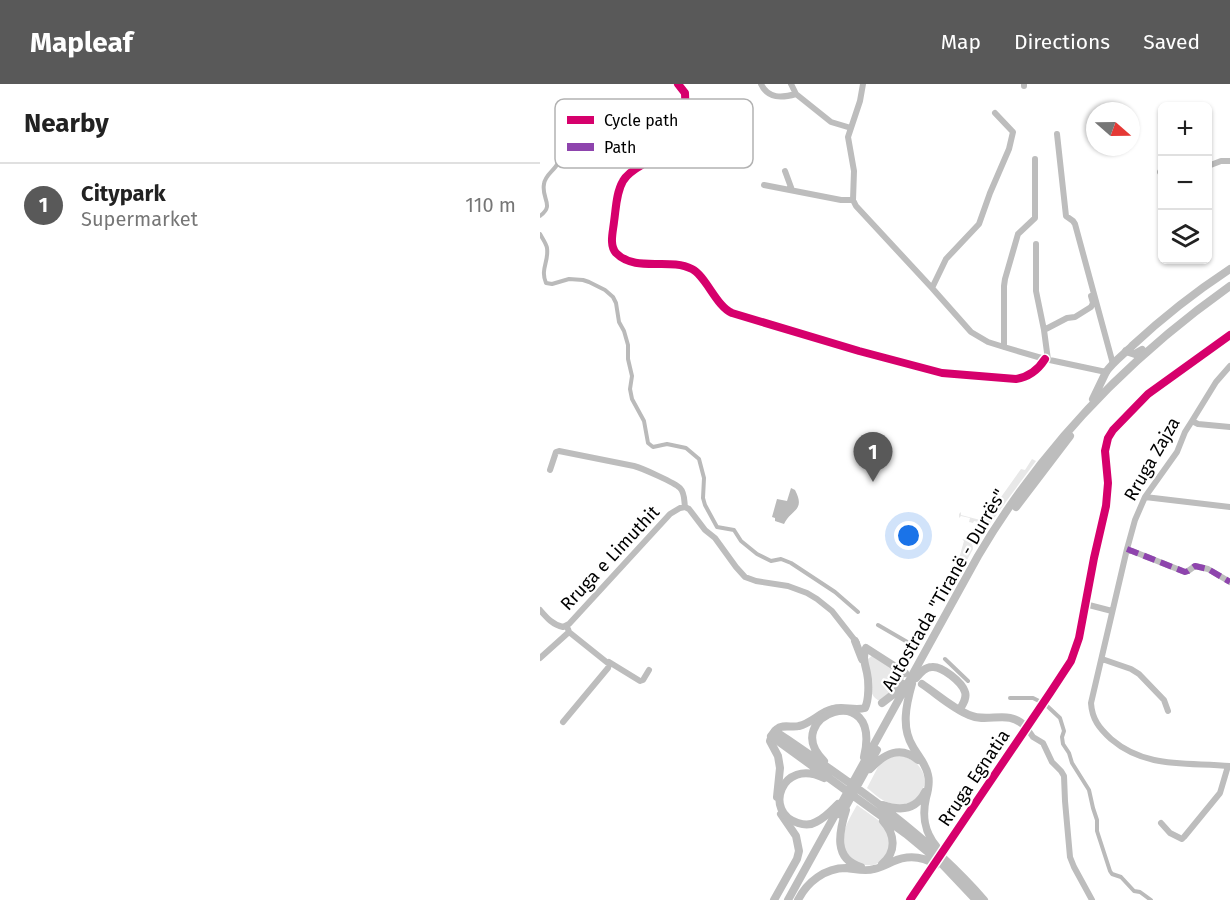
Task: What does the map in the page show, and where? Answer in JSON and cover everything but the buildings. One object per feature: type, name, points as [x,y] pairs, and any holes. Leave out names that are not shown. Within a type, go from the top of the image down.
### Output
[{"type":"highway","name":"Autostrada \"Tiranë - Durrës\"","points":[[796,900],[852,794],[861,767],[1003,515],[1032,474],[1086,410],[1130,366],[1179,324],[1230,286]]},
{"type":"highway","name":"Autostrada \"Tiranë - Durrës\"","points":[[788,900],[862,779],[996,536],[1027,492],[1087,417],[1134,370],[1181,328],[1230,291]]},
{"type":"highway","points":[[1126,351],[1138,353],[1171,325],[1179,324]]},
{"type":"highway","points":[[1086,410],[1106,372]]},
{"type":"highway","points":[[882,703],[899,689],[924,654]]},
{"type":"highway","points":[[960,709],[965,699],[961,684],[938,667],[930,667],[924,670],[917,682],[907,707],[906,724],[910,742],[929,777],[924,812],[930,838],[986,900]]},
{"type":"highway","points":[[835,778],[818,754],[813,739],[818,722],[831,712],[840,710],[850,712],[860,718],[863,723],[867,737],[861,767]]},
{"type":"highway","points":[[773,734],[835,778],[852,794],[873,805],[916,834],[957,870],[986,900]]},
{"type":"highway","points":[[862,779],[876,763],[892,753],[904,753],[916,758],[926,774],[925,791],[913,806],[900,809],[873,805]]},
{"type":"highway","points":[[835,778],[810,773],[793,776],[780,791],[779,801],[782,810],[796,823],[810,824],[823,818],[852,794]]},
{"type":"highway","points":[[852,794],[840,832],[841,847],[850,862],[865,868],[874,867],[886,861],[892,851],[892,835],[873,805]]},
{"type":"highway","points":[[873,805],[941,863],[974,900]]},
{"type":"highway","points":[[796,900],[808,884],[829,871],[842,868],[871,870],[900,859],[914,857],[935,864],[974,900]]},
{"type":"main road","points":[[1106,372],[1162,320],[1230,269]]},
{"type":"main road","points":[[1026,728],[1067,667],[1079,638],[1107,506],[1108,483],[1105,451],[1109,436],[1148,394],[1230,335]]},
{"type":"main road","points":[[855,641],[865,665]]},
{"type":"main road","points":[[882,703],[873,701],[869,692],[863,655],[866,648],[906,674]]},
{"type":"main road","points":[[865,665],[868,654],[875,653]]},
{"type":"main road","name":"Rruga Egnatia","points":[[917,682],[975,717],[1010,717],[1019,721],[1026,728],[947,845]]},
{"type":"main road","points":[[862,709],[867,706],[868,687]]},
{"type":"main road","points":[[774,900],[797,859],[799,851],[796,837],[778,807],[780,768],[778,756],[771,744],[773,734],[780,726],[794,727],[805,724],[833,709],[872,708],[882,703]]},
{"type":"main road","points":[[910,900],[932,868]]},
{"type":"street","points":[[678,84],[685,93],[685,99]]},
{"type":"street","points":[[761,84],[764,90],[774,96],[784,97],[796,94]]},
{"type":"street","points":[[791,84],[796,94],[828,120],[850,128]]},
{"type":"street","points":[[863,84],[860,101],[850,128],[849,145],[854,171],[853,200],[885,238],[971,332],[988,342],[1004,347],[1106,372]]},
{"type":"street","points":[[932,288],[946,258],[979,224],[1009,149],[1012,132],[995,113]]},
{"type":"street","points":[[1056,134],[1066,216],[1075,224],[1113,364]]},
{"type":"street","points":[[1004,347],[1005,279],[1018,234],[1036,216],[1035,159]]},
{"type":"street","points":[[1212,164],[1230,161]]},
{"type":"street","points":[[639,168],[624,179],[618,196],[612,239],[614,250],[621,256],[641,263],[677,265],[693,269],[724,308],[732,313],[942,373],[1016,379],[1032,373],[1046,359],[1044,330],[1036,291],[1036,244]]},
{"type":"street","points":[[785,171],[792,190]]},
{"type":"street","points":[[764,185],[841,200],[853,200]]},
{"type":"street","points":[[1044,330],[1062,320],[1075,317],[1092,305],[1093,301],[1076,237]]},
{"type":"street","name":"Rruga Zajza","points":[[1229,766],[1163,762],[1136,755],[1118,745],[1099,727],[1092,710],[1092,698],[1135,520],[1145,497],[1177,452],[1185,432],[1222,374],[1230,366]]},
{"type":"street","points":[[1222,374],[1230,378]]},
{"type":"street","points":[[1192,421],[1198,424],[1230,427]]},
{"type":"street","points":[[550,470],[556,452],[634,466],[680,488],[685,507]]},
{"type":"street","points":[[1145,497],[1230,507]]},
{"type":"street","name":"Rruga e Limuthit","points":[[540,610],[553,623],[567,629],[670,514],[676,509],[685,507],[715,538],[745,577],[788,586],[817,598],[832,611],[855,641],[866,648]]},
{"type":"street","points":[[1127,549],[1185,572],[1198,566],[1208,569],[1230,582]]},
{"type":"street","points":[[1085,604],[1112,611]]},
{"type":"street","points":[[540,658],[567,629],[609,662],[640,681],[649,670]]},
{"type":"street","points":[[1102,659],[1139,674],[1164,700],[1168,711]]},
{"type":"street","points":[[563,722],[608,668],[609,662]]},
{"type":"street","points":[[1026,728],[1043,743],[1052,762],[1064,776],[1070,857],[1092,900]]},
{"type":"street","points":[[1161,823],[1175,836],[1182,839],[1185,837],[1220,793],[1229,766]]},
{"type":"shaded area","points":[[1032,459],[1036,461],[988,526],[974,521],[969,522],[970,518],[961,516],[959,518],[961,512],[961,515],[984,521],[1021,469],[1025,470]]},
{"type":"shaded area","points":[[791,488],[795,490],[798,497],[798,506],[784,524],[775,521],[772,517],[777,499],[787,501]]},
{"type":"shaded area","points":[[962,539],[971,543],[973,549],[955,582],[951,584],[948,581],[951,568],[956,569],[964,541]]},
{"type":"shaded area","points":[[873,655],[905,676],[903,681],[880,701],[872,694],[869,683],[868,659]]},
{"type":"shaded area","points":[[902,755],[918,765],[925,780],[923,788],[914,800],[899,804],[890,803],[867,788],[879,765],[888,758]]},
{"type":"shaded area","points":[[857,805],[887,829],[890,848],[882,860],[873,865],[862,864],[852,859],[843,846],[845,830]]},
{"type":"waterway","points":[[540,216],[547,208],[545,181],[555,167]]},
{"type":"waterway","points":[[540,234],[547,248],[544,274],[546,283],[552,284],[569,279],[583,280],[605,290],[613,297],[628,345],[632,399],[644,421],[648,443],[653,447],[667,444],[686,448],[699,459],[704,478],[703,498],[717,527],[734,530],[741,541],[757,554],[771,561],[781,559],[791,563],[835,592],[858,612]]},
{"type":"waterway","points":[[878,625],[917,647]]},
{"type":"waterway","points":[[945,659],[968,681]]},
{"type":"waterway","points":[[1010,698],[1033,698],[1045,704],[1060,718],[1064,731],[1063,744],[1089,790],[1097,820],[1097,831],[1110,871],[1121,877],[1134,891],[1140,892],[1151,900]]},
{"type":"marked path","points":[[1127,549],[1185,572],[1195,566],[1208,569],[1230,582]]},
{"type":"cycle path","points":[[678,84],[685,93],[685,99]]},
{"type":"cycle path","points":[[637,168],[623,181],[618,196],[612,234],[614,250],[624,259],[633,262],[673,264],[692,269],[702,278],[721,304],[732,313],[942,373],[1016,379],[1033,372],[1045,359]]},
{"type":"cycle path","points":[[910,900],[1071,661],[1079,638],[1106,506],[1108,483],[1105,451],[1108,438],[1148,394],[1230,335]]},
{"type":"place","name":"Citypark","points":[[873,482]]}]
